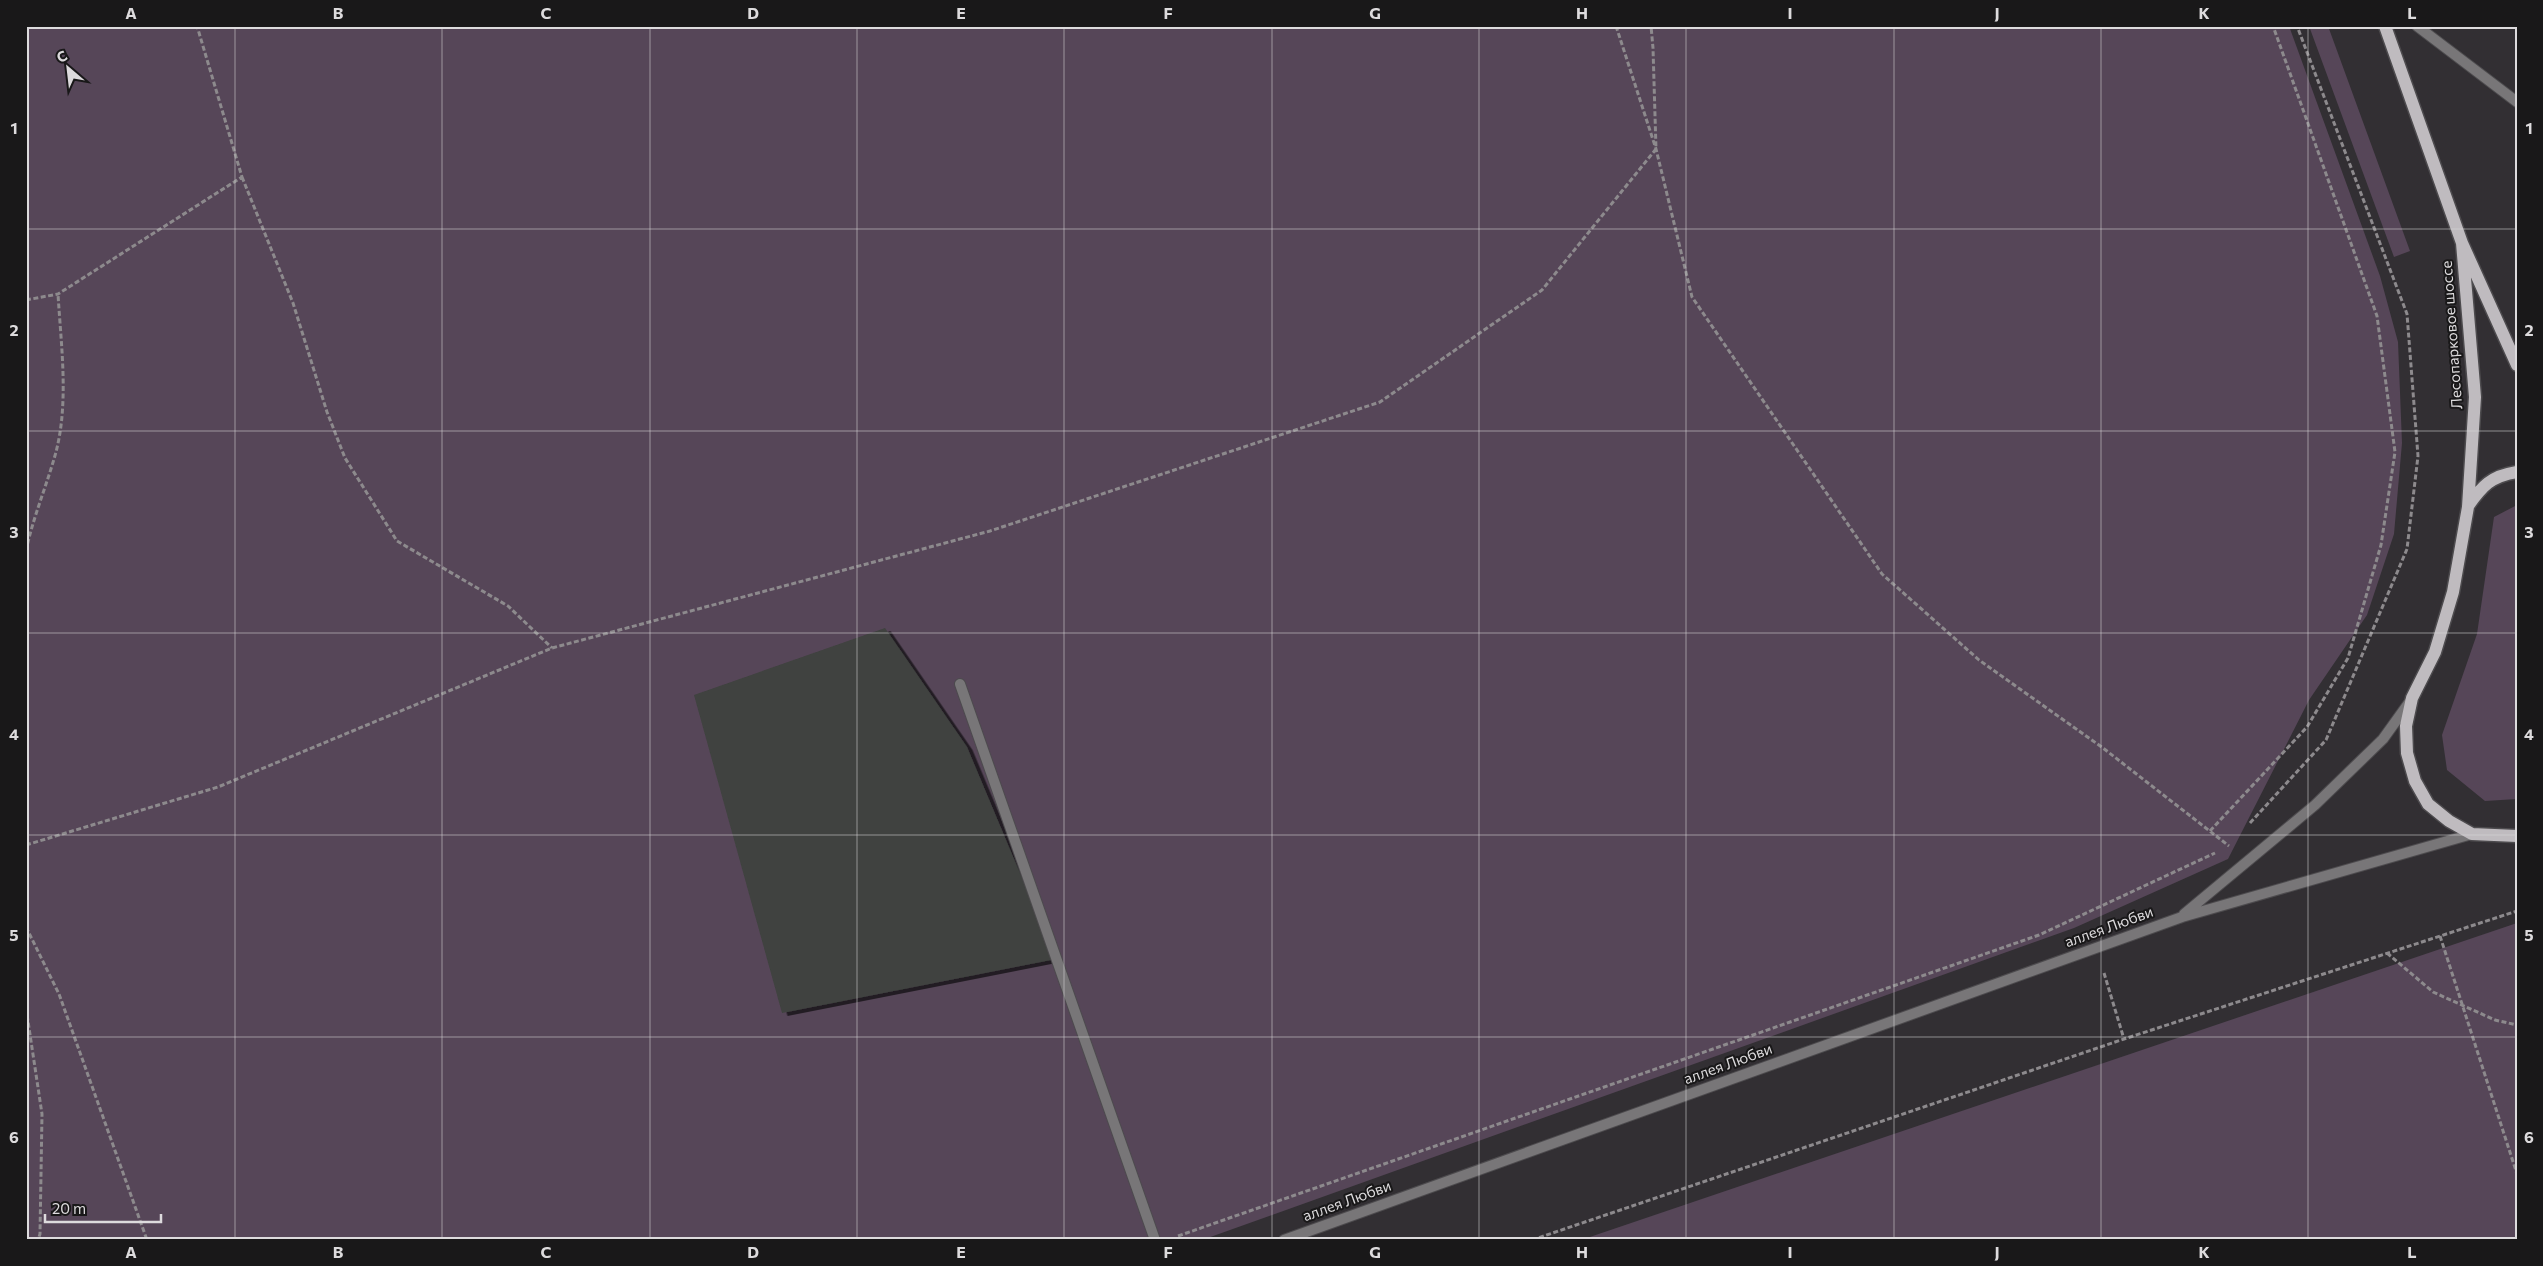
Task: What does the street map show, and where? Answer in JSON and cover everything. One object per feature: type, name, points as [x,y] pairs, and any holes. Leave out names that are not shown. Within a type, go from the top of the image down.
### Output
[{"type":"main road","points":[[2385,26],[2462,243]]},
{"type":"main road","name":"Лесопарковое шоссе","points":[[2462,243],[2517,365]]},
{"type":"main road","name":"Лесопарковое шоссе","points":[[2462,243],[2475,397],[2468,506],[2453,592],[2435,652],[2412,698],[2406,726],[2407,753],[2415,782],[2428,804],[2448,821],[2472,834],[2517,836]]},
{"type":"main road","points":[[2468,506],[2483,485],[2508,473],[2517,472]]},
{"type":"street","points":[[2417,26],[2517,102]]},
{"type":"street","points":[[960,684],[1154,1240]]},
{"type":"street","name":"аллея Любви","points":[[2182,917],[2315,806],[2383,738],[2412,698]]},
{"type":"street","name":"аллея Любви","points":[[1284,1240],[2182,917],[2472,834]]},
{"type":"path","points":[[197,26],[242,178],[293,303],[327,412],[345,458],[398,541],[508,606],[552,648]]},
{"type":"path","points":[[1616,26],[1656,149],[1692,297],[1882,574],[1979,660],[2103,748],[2229,846]]},
{"type":"path","points":[[26,845],[218,787],[552,648],[990,531],[1380,402],[1542,290],[1656,149],[1653,48],[1650,26]]},
{"type":"path","points":[[2210,831],[2307,727],[2348,658],[2381,545],[2395,452],[2377,316],[2273,26]]},
{"type":"path","points":[[2249,825],[2326,740],[2407,549],[2418,456],[2407,314],[2297,26]]},
{"type":"path","points":[[26,300],[58,294],[242,178]]},
{"type":"path","points":[[26,551],[33,519],[58,441],[64,387],[58,294]]},
{"type":"path","points":[[1168,1240],[2039,935],[2229,846],[2236,839]]},
{"type":"path","points":[[1532,1240],[2124,1039],[2517,911]]},
{"type":"path","points":[[2083,915],[2096,947],[2124,1039]]},
{"type":"path","points":[[26,927],[59,994],[147,1240]]},
{"type":"path","points":[[2440,936],[2517,1174]]},
{"type":"path","points":[[2386,953],[2433,992],[2495,1020],[2517,1025]]},
{"type":"path","points":[[26,1008],[42,1114],[40,1234],[38,1240]]},
{"type":"shaded area","points":[[31,26],[2289,26],[2380,276],[2398,342],[2402,443],[2394,534],[2367,615],[2309,700],[2228,859],[2074,928],[1202,1240],[26,1240],[26,28]]},
{"type":"shaded area","points":[[2309,26],[2328,26],[2410,251],[2394,257]]},
{"type":"shaded area","points":[[2517,505],[2517,799],[2485,801],[2447,770],[2442,735],[2477,634],[2494,517]]},
{"type":"shaded area","points":[[2517,923],[2517,1240],[1581,1240]]},
{"type":"building","points":[[885,628],[967,747],[1056,959],[782,1013],[694,695]]}]
